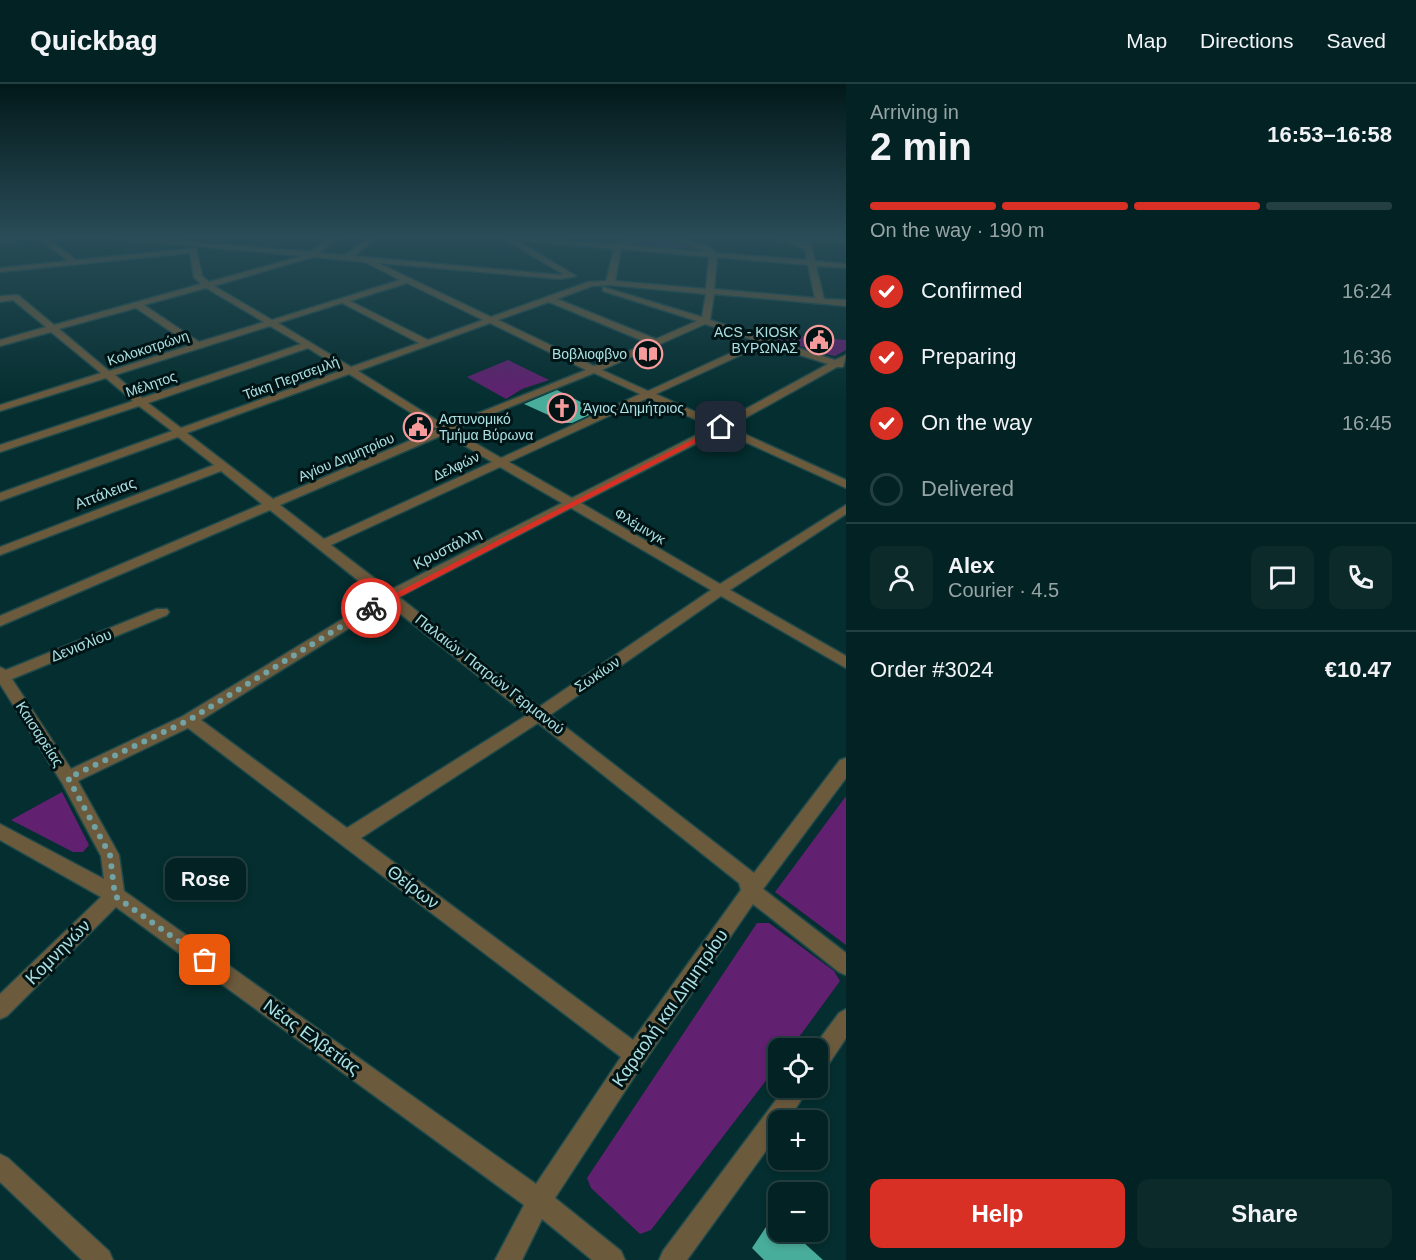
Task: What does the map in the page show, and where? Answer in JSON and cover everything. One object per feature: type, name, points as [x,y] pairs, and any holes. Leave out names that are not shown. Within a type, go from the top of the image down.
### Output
[{"type":"street","points":[[0,343],[186,292]]},
{"type":"street","name":"Φλέμινγκ","points":[[218,292],[447,431],[846,663]]},
{"type":"street","name":"Κολοκοτρώνη","points":[[0,408],[368,292]]},
{"type":"street","points":[[431,292],[594,370],[846,484]]},
{"type":"street","name":"Τάκη Περτσεμλή","points":[[0,497],[569,292]]},
{"type":"street","points":[[615,292],[844,363]]},
{"type":"street","points":[[705,321],[711,292]]},
{"type":"street","points":[[721,292],[846,303]]},
{"type":"street","points":[[818,292],[820,301]]},
{"type":"street","name":"Παλαιών Πατρών Γερμανού","points":[[7,298],[54,328],[180,433],[747,878],[751,891],[846,966]]},
{"type":"street","points":[[549,299],[655,342]]},
{"type":"street","points":[[342,300],[427,343]]},
{"type":"street","points":[[138,305],[198,346]]},
{"type":"street","name":"Αγίου Δημητρίου","points":[[0,621],[510,402],[594,370],[705,321]]},
{"type":"street","name":"Δελφών","points":[[322,544],[766,340]]},
{"type":"street","name":"Μέλητος","points":[[0,449],[309,345]]},
{"type":"street","name":"Κρυστάλλη","points":[[68,778],[189,720],[390,596],[844,363]]},
{"type":"street","name":"Αττάλειας","points":[[0,551],[223,466]]},
{"type":"street","name":"Σωκίων","points":[[347,837],[540,714],[719,591],[846,509]]},
{"type":"street","name":"Δενισλίου","points":[[1,676],[162,612]]},
{"type":"street","name":"Καισαρείας","points":[[1,676],[68,778],[110,855],[115,896]]},
{"type":"street","name":"Θείρων","points":[[189,720],[636,1055]]},
{"type":"street","name":"Καραολή και Δημητρίου","points":[[508,1260],[539,1201],[636,1055],[751,891],[846,765]]},
{"type":"street","name":"Νέας Ελβετίας","points":[[0,831],[115,896],[539,1201],[612,1260]]},
{"type":"street","name":"Κομνηνών","points":[[0,1009],[115,896]]},
{"type":"street","points":[[828,1046],[846,1020]]},
{"type":"street","points":[[672,1260],[791,1098]]},
{"type":"street","points":[[0,1166],[100,1260]]},
{"type":"shaded area","points":[[762,333],[846,340],[846,350],[835,356],[830,355],[762,335]]},
{"type":"shaded area","points":[[508,360],[549,380],[522,389],[506,399],[467,377]]},
{"type":"shaded area","points":[[62,792],[89,845],[83,852],[73,852],[11,820]]},
{"type":"shaded area","points":[[846,796],[846,945],[775,892]]},
{"type":"shaded area","points":[[757,923],[769,923],[834,971],[840,981],[798,1038],[768,1038],[768,1078],[651,1230],[640,1234],[591,1188],[587,1178]]},
{"type":"building","name":"Άγιος Δημήτριος","points":[[557,390],[598,411],[572,423],[566,423],[524,404]]},
{"type":"building","points":[[768,1224],[768,1242],[803,1242],[823,1260],[764,1260],[752,1248]]},
{"type":"way so far","points":[[205,960],[115,896],[110,855],[68,778],[189,720],[371,608]]},
{"type":"place","name":"ACS - KIOSK ΒΥΡΩΝΑΣ","points":[[819,340]]},
{"type":"place","name":"Βοβλιοφβνο","points":[[648,354]]},
{"type":"place","name":"Άγιος Δημήτριος","points":[[562,408]]},
{"type":"place","name":"Αστυνομικό Τμήμα Βύρωνα","points":[[418,427]]},
{"type":"place","name":"Rose","points":[[205,960]]},
{"type":"route","points":[[371,608],[571,502],[721,427]]}]
